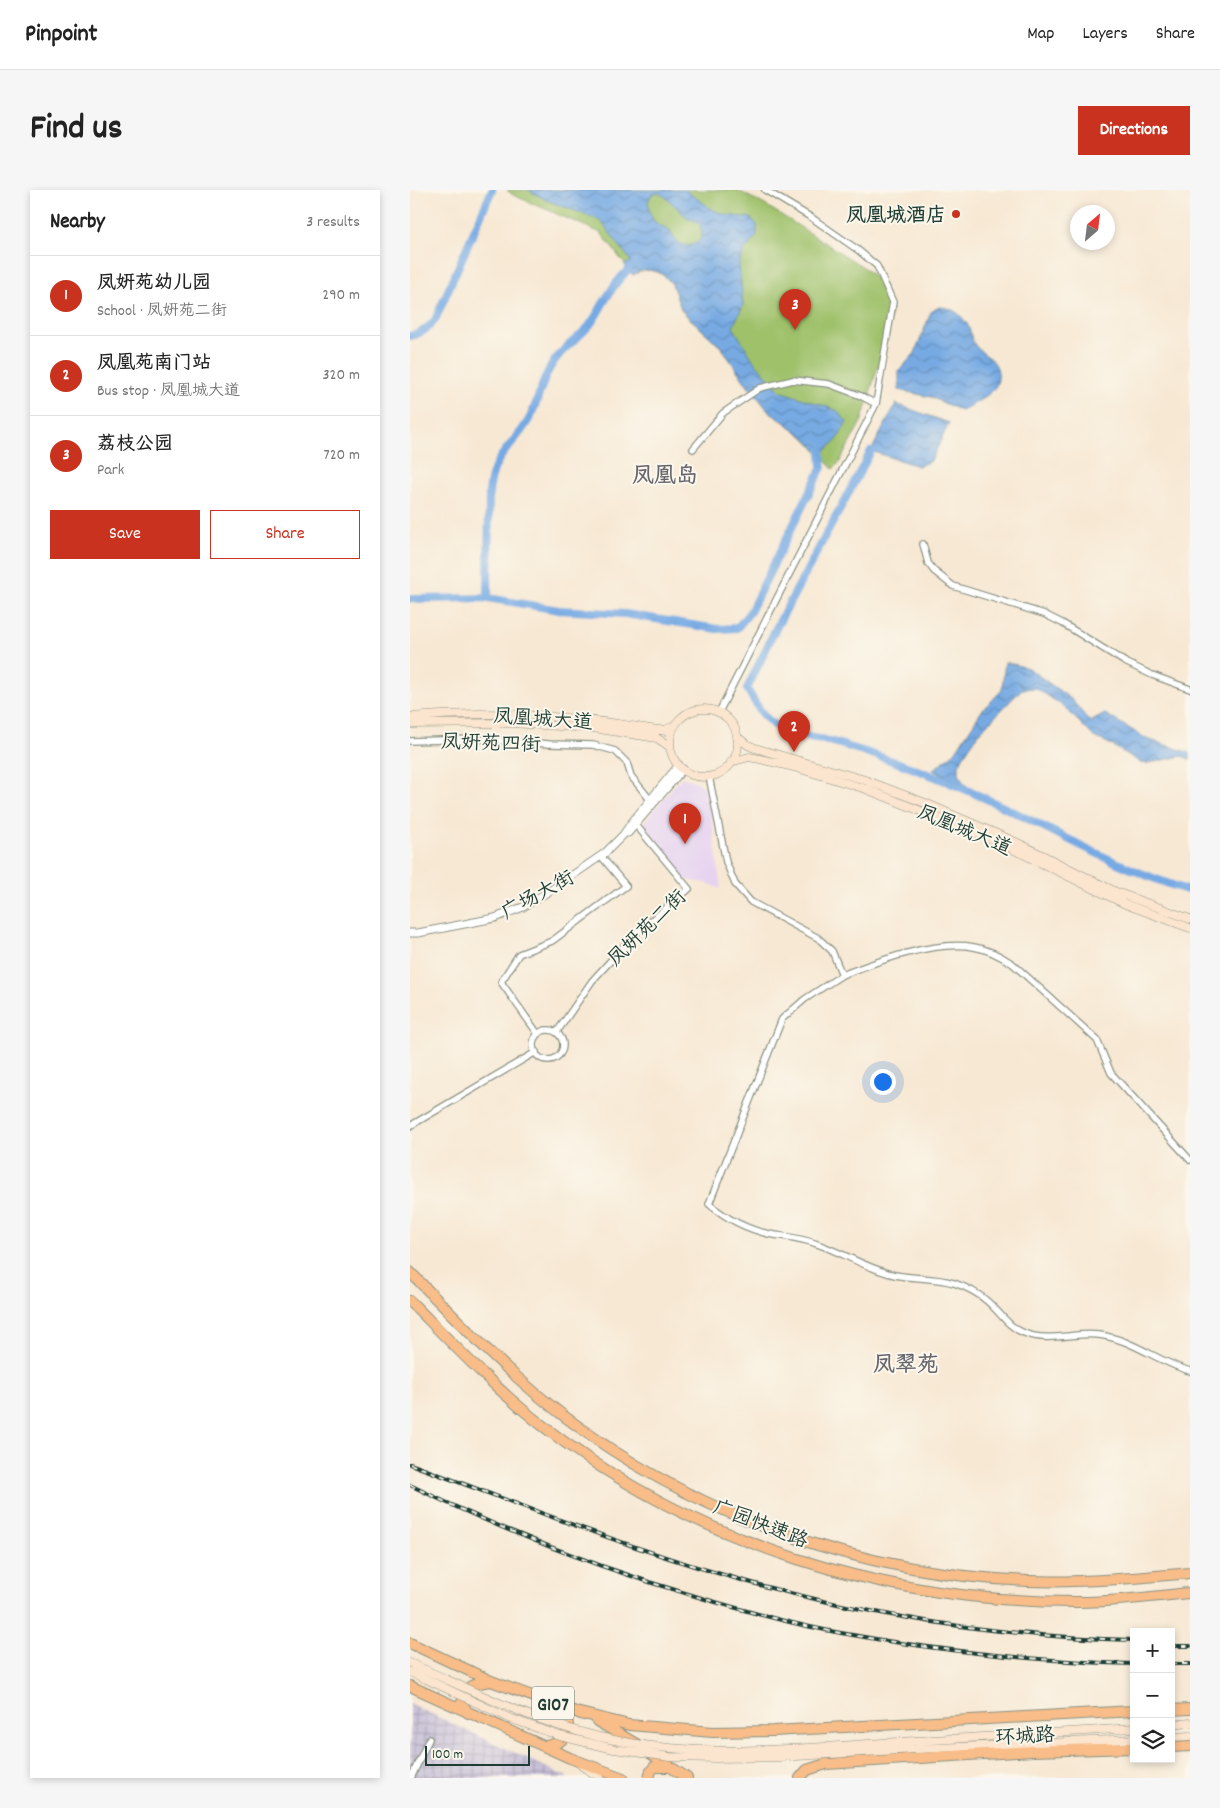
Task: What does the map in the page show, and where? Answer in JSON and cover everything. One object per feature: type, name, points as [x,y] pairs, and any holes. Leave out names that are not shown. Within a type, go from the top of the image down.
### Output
[{"type":"highway","name":"广园快速路","points":[[410,1272],[523,1383],[565,1417],[607,1446],[657,1476],[700,1499],[744,1519],[794,1538],[847,1553],[924,1571],[976,1578],[1080,1582],[1190,1573]]},
{"type":"highway","name":"广园快速路","points":[[410,1301],[497,1388],[542,1426],[581,1454],[622,1480],[694,1519],[752,1544],[800,1561],[880,1582],[965,1596],[1083,1602],[1190,1593]]},
{"type":"highway","name":"G107","points":[[410,1643],[491,1681],[580,1713],[615,1731],[687,1778]]},
{"type":"highway","points":[[468,1712],[462,1703],[464,1692],[469,1686],[491,1681]]},
{"type":"highway","name":"G107","points":[[410,1686],[570,1758],[623,1778]]},
{"type":"highway","points":[[545,1746],[557,1744],[564,1740],[568,1733],[567,1716],[558,1705]]},
{"type":"highway","points":[[1175,1710],[1190,1709]]},
{"type":"highway","points":[[580,1713],[629,1725],[713,1732],[773,1731],[1130,1711]]},
{"type":"highway","points":[[1175,1747],[1190,1746]]},
{"type":"highway","points":[[800,1778],[807,1770],[826,1764],[1033,1751],[1130,1748]]},
{"type":"highway","points":[[649,1778],[654,1767],[669,1767]]},
{"type":"main road","points":[[699,709],[719,712],[732,725],[737,737],[737,750],[732,762],[722,772],[709,776],[695,775],[681,767],[674,759],[670,747],[674,726],[686,713],[699,709]]},
{"type":"main road","name":"凤凰城大道","points":[[410,716],[508,715],[574,719],[657,730],[665,730],[674,726]]},
{"type":"main road","name":"凤凰城大道","points":[[410,724],[510,723],[593,728],[657,738],[670,747]]},
{"type":"main road","name":"凤凰城大道","points":[[737,737],[755,748],[865,780],[925,802],[1020,844],[1116,892],[1190,920]]},
{"type":"main road","name":"凤凰城大道","points":[[732,762],[749,757],[760,759],[794,766],[866,789],[996,841],[1125,904],[1190,928]]},
{"type":"main road","points":[[410,1663],[427,1675]]},
{"type":"main road","points":[[410,1672],[427,1675]]},
{"type":"main road","name":"环城路","points":[[427,1675],[545,1722],[617,1741],[650,1747],[700,1751],[756,1750],[1130,1728]]},
{"type":"main road","name":"环城路","points":[[427,1675],[509,1718],[560,1736],[614,1749],[670,1757],[779,1756],[1130,1739]]},
{"type":"main road","points":[[1175,1724],[1190,1722]]},
{"type":"main road","points":[[1175,1737],[1190,1736]]},
{"type":"main road","points":[[570,1758],[600,1778]]},
{"type":"street","points":[[719,712],[876,404],[893,302],[877,266],[858,250],[812,218],[765,190]]},
{"type":"street","points":[[693,449],[723,413],[760,388],[793,380],[828,384],[861,396],[876,404]]},
{"type":"street","points":[[923,544],[928,563],[934,571],[953,586],[1044,614],[1125,662],[1152,675],[1190,689]]},
{"type":"street","name":"凤妍苑四街","points":[[410,741],[477,739],[593,745],[615,751],[627,763],[631,776],[652,802]]},
{"type":"street","name":"广场大街","points":[[410,933],[495,918],[523,907],[551,890],[601,856],[623,835],[681,767]]},
{"type":"street","points":[[709,776],[726,862],[735,884],[751,902],[818,938],[832,951],[842,975]]},
{"type":"street","name":"广场大街","points":[[623,835],[630,832],[652,802]]},
{"type":"street","name":"凤妍苑二街","points":[[556,1032],[592,981],[635,934],[689,889],[636,825]]},
{"type":"street","points":[[538,1034],[501,982],[519,954],[552,941],[626,886],[601,856]]},
{"type":"street","points":[[1190,1160],[1110,1073],[1097,1040],[1013,964],[999,955],[975,947],[950,946],[901,955],[842,975],[805,999],[782,1019],[709,1204],[732,1220],[758,1231],[816,1244],[868,1267],[894,1275],[938,1279],[956,1283],[987,1301],[1010,1324],[1022,1332],[1036,1337],[1050,1338],[1082,1334],[1116,1339],[1132,1344],[1176,1367],[1190,1371]]},
{"type":"street","points":[[547,1030],[556,1032],[560,1036],[563,1050],[557,1057],[548,1060],[536,1052],[534,1043],[538,1034],[547,1030]]},
{"type":"street","points":[[410,1126],[536,1052]]},
{"type":"street","points":[[411,1778],[429,1739]]},
{"type":"shaded area","points":[[682,777],[699,783],[708,791],[721,889],[707,883],[686,880],[642,828],[643,823]]},
{"type":"shaded area","points":[[410,1704],[569,1778],[410,1778]]},
{"type":"green space","points":[[507,190],[737,190],[767,206],[863,267],[879,281],[891,312],[880,359],[862,420],[839,463],[833,469],[803,436],[768,410],[743,379],[722,348],[682,311],[672,284],[666,277],[658,272],[649,270],[640,271],[633,275],[601,233],[513,195]]},
{"type":"water","points":[[528,190],[685,190],[713,210],[726,215],[751,218],[757,225],[757,235],[744,251],[739,264],[743,305],[733,327],[753,360],[780,391],[836,410],[847,422],[837,440],[825,451],[815,449],[803,436],[768,410],[743,379],[722,348],[682,311],[672,284],[666,277],[658,272],[649,270],[640,271],[633,275],[625,265],[631,261],[600,220],[546,200]],"holes":[[[659,193],[688,218],[700,225],[702,234],[696,243],[691,245],[679,243],[670,230],[653,220],[648,201],[652,194]]]},
{"type":"water","points":[[939,307],[955,311],[964,320],[975,345],[994,362],[998,372],[998,379],[993,390],[961,411],[931,397],[899,390],[899,371],[915,353],[931,312]]},
{"type":"water","points":[[896,404],[949,423],[931,461],[918,466],[871,451]]},
{"type":"water","points":[[1005,662],[1028,668],[1071,699],[1090,722],[1105,714],[1147,739],[1190,753],[1190,759],[1182,756],[1143,764],[1108,743],[1094,737],[1063,706],[1036,688],[1022,689],[979,733],[959,765],[959,774],[969,788],[933,770],[955,752],[983,709],[1002,690]]},
{"type":"waterway","points":[[410,336],[424,331],[435,320],[492,190]]},
{"type":"waterway","points":[[488,598],[489,493],[494,469],[503,453],[528,421],[547,374],[554,362],[589,326],[613,287],[628,270]]},
{"type":"waterway","points":[[410,599],[488,598],[559,610],[625,614],[717,629],[737,628],[750,612],[822,467],[821,450]]},
{"type":"waterway","points":[[871,451],[776,628],[747,689],[761,712],[775,726],[799,735],[833,742],[940,779],[985,798],[1129,868],[1190,891]]},
{"type":"railway","points":[[410,1464],[644,1550],[774,1589],[876,1612],[927,1621],[1030,1634],[1130,1640]]},
{"type":"railway","points":[[410,1485],[482,1519],[592,1563],[667,1588],[790,1622],[824,1630],[950,1650],[1023,1658],[1130,1664]]},
{"type":"railway","points":[[1175,1646],[1190,1646]]},
{"type":"railway","points":[[1175,1664],[1190,1664]]},
{"type":"place","name":"凤凰城酒店","points":[[956,214]]},
{"type":"place","name":"荔枝公园","points":[[795,330]]},
{"type":"place","name":"凤凰苑南门站","points":[[794,752]]},
{"type":"place","name":"凤妍苑幼儿园","points":[[685,844]]},
{"type":"district","name":"凤凰岛","points":[[665,474]]},
{"type":"district","name":"凤翠苑","points":[[906,1363]]}]
